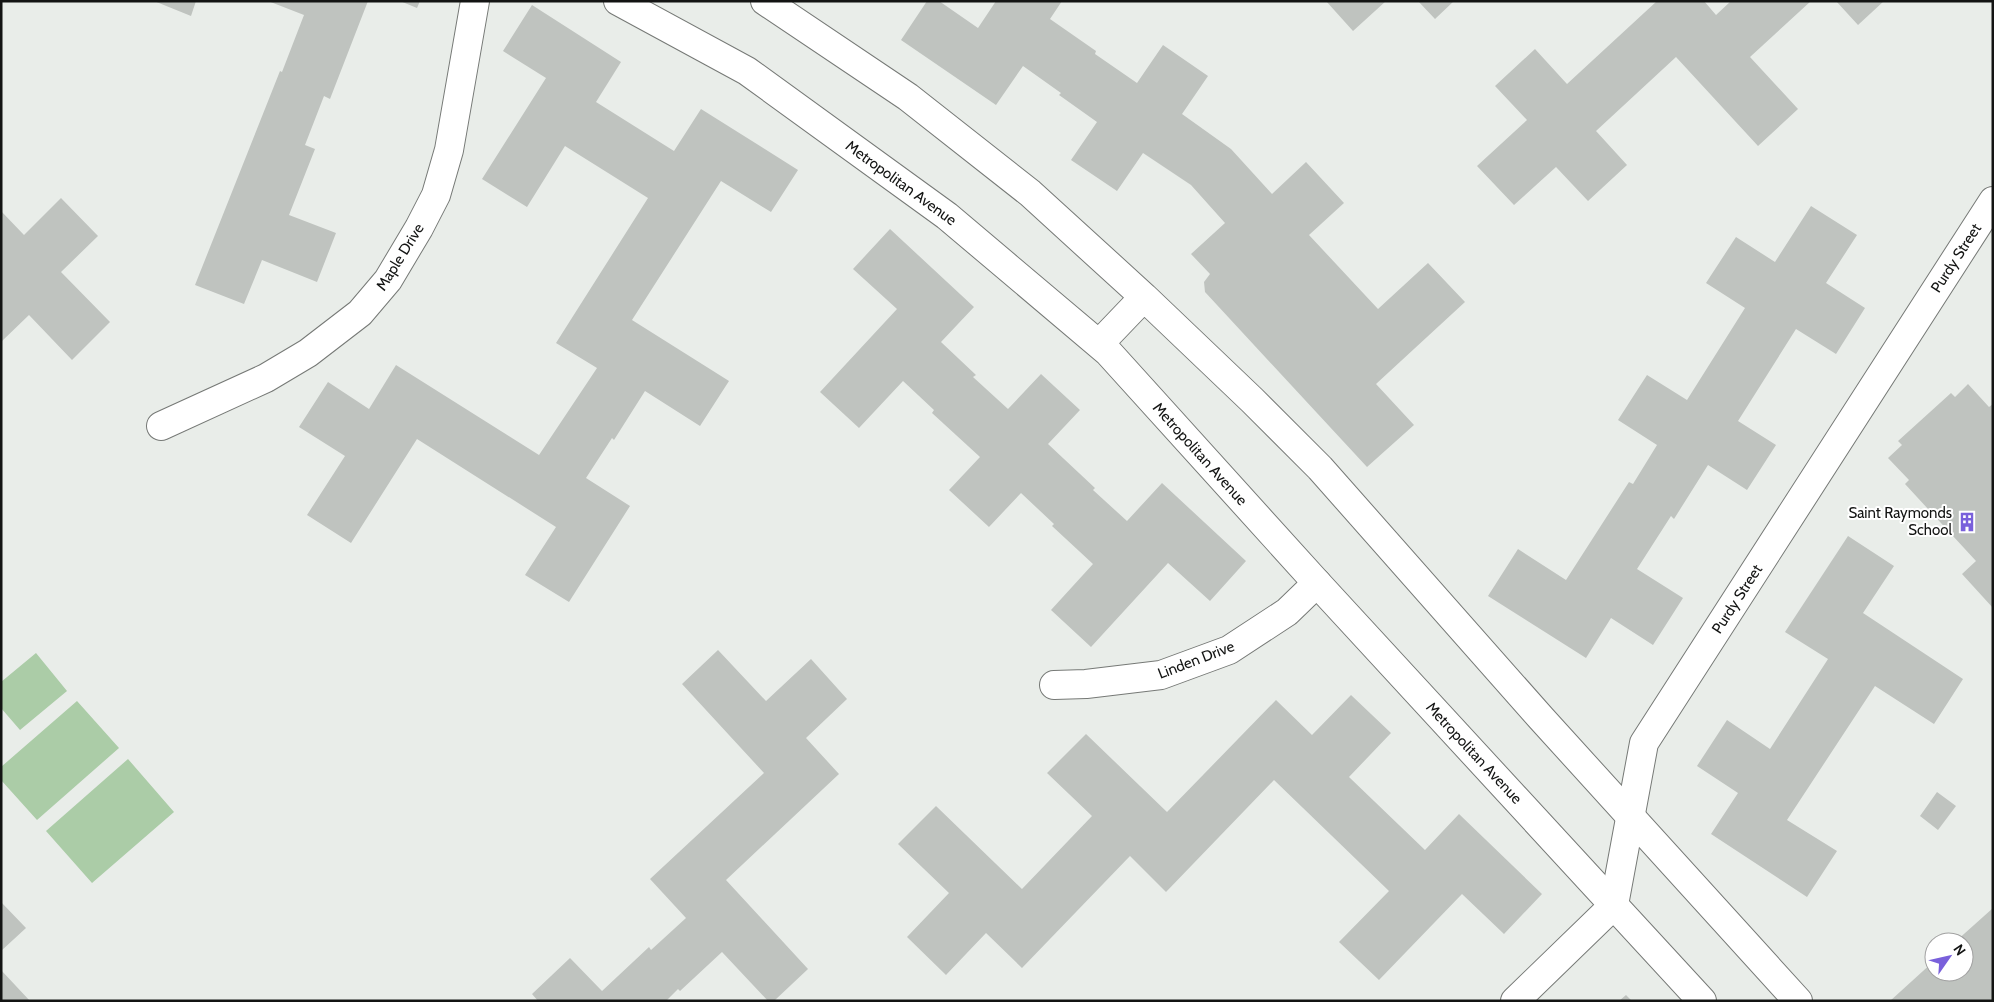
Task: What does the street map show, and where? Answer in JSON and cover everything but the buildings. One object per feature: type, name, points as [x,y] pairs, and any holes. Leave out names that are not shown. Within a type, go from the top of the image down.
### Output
[{"type":"street","name":"Maple Drive","points":[[161,426],[266,378],[308,353],[360,313],[388,280],[420,228],[436,195],[449,150],[475,1]]},
{"type":"street","name":"Metropolitan Avenue","points":[[618,1],[747,71],[948,216],[1108,352],[1317,583],[1702,1001]]},
{"type":"street","points":[[779,5],[908,97],[1030,193],[1144,297],[1252,400],[1320,468],[1541,718],[1798,1001]]},
{"type":"street","name":"Purdy Street","points":[[1614,905],[1632,817],[1644,744],[1993,200]]},
{"type":"street","points":[[1099,344],[1144,297]]},
{"type":"street","name":"Linden Drive","points":[[1054,685],[1086,684],[1161,676],[1229,650],[1287,612],[1317,583]]},
{"type":"street","points":[[1515,1001],[1614,905]]},
{"type":"green space","points":[[36,653],[67,691],[20,730],[1,708],[1,682]]},
{"type":"green space","points":[[77,701],[119,748],[37,820],[1,780],[1,767]]},
{"type":"green space","points":[[128,759],[174,812],[92,883],[46,831]]},
{"type":"place","name":"Saint Raymonds School","points":[[1967,522]]}]
